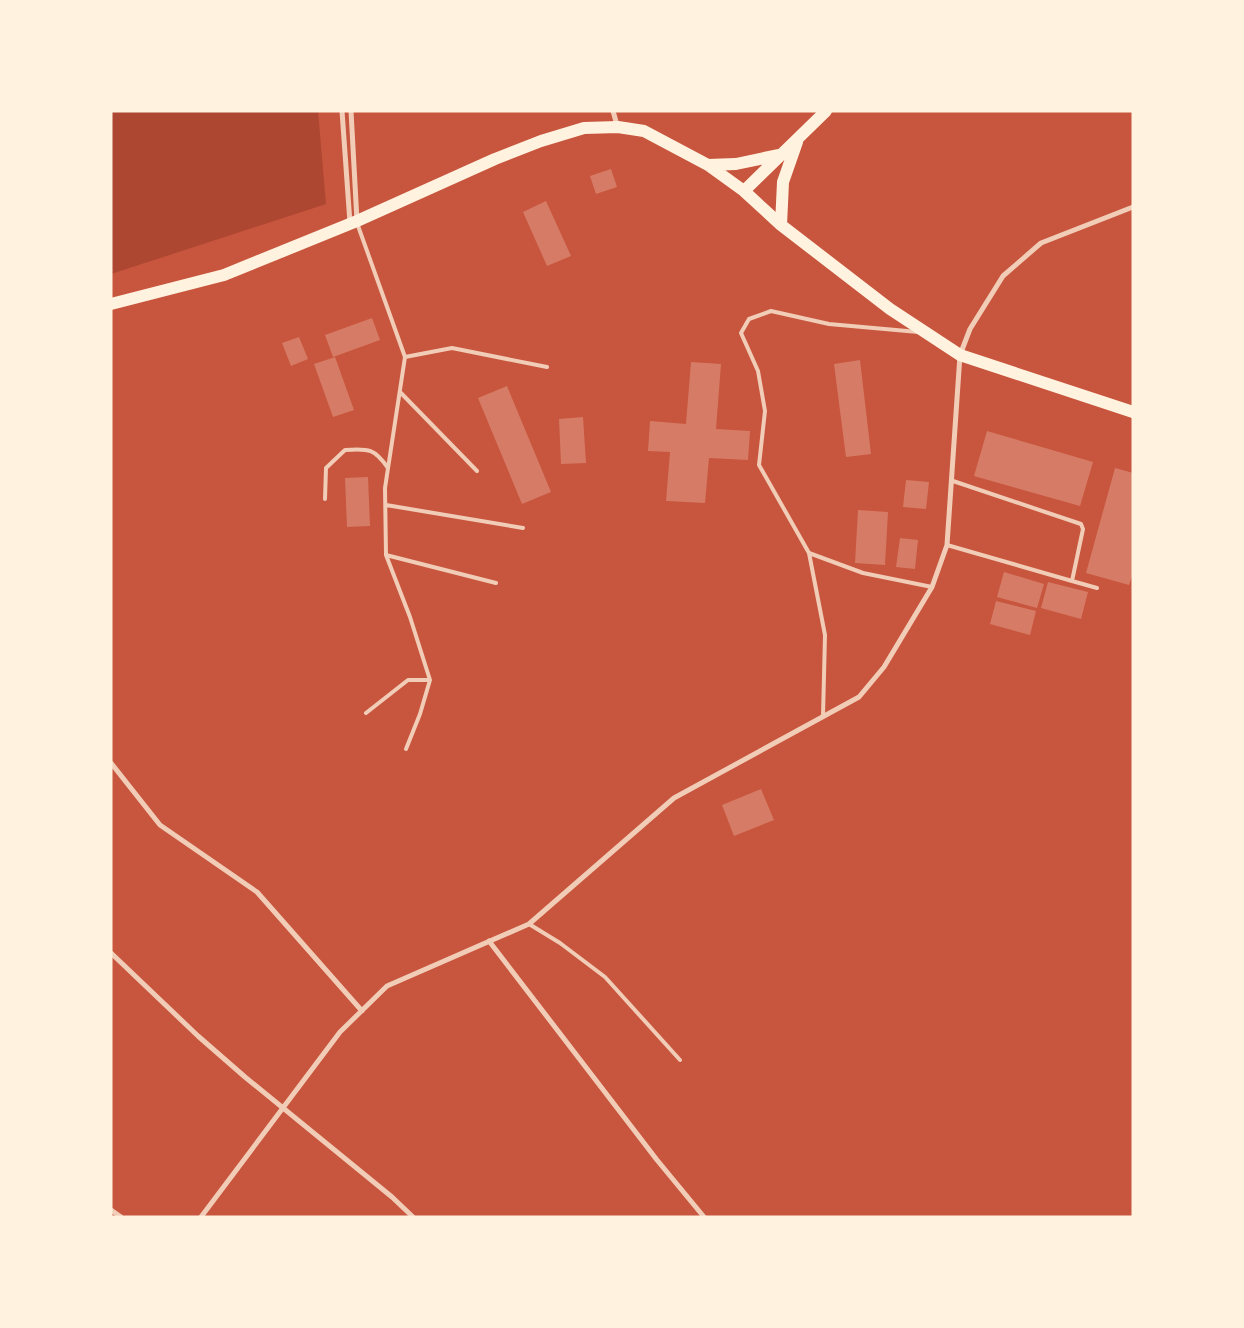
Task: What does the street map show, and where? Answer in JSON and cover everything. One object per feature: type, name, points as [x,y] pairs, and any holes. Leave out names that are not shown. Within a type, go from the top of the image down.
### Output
[{"type":"main road","points":[[744,191],[826,111]]},
{"type":"main road","points":[[111,304],[224,274],[353,223],[495,159],[541,142],[584,128],[618,127],[644,131],[708,165],[744,191],[781,225],[923,332],[960,355],[1133,412]]},
{"type":"main road","points":[[781,225],[783,182],[798,140]]},
{"type":"main road","points":[[708,165],[736,164],[783,154]]},
{"type":"street","points":[[342,111],[353,223]]},
{"type":"street","points":[[351,111],[353,223]]},
{"type":"street","points":[[613,111],[618,127]]},
{"type":"street","points":[[201,1217],[340,1032],[387,986],[529,924],[674,798],[859,697],[884,667],[932,587],[947,546],[953,481],[960,355],[970,329],[1003,276],[1042,242],[1133,207]]},
{"type":"street","points":[[111,763],[160,824],[257,892],[362,1011]]},
{"type":"street","points":[[489,941],[704,1217]]},
{"type":"street","points":[[111,953],[198,1036],[392,1197],[412,1217]]},
{"type":"street","points":[[111,1210],[121,1217]]},
{"type":"lane","points":[[353,223],[405,357],[388,468],[386,555],[410,617],[430,680],[420,714],[406,749]]},
{"type":"lane","points":[[823,716],[825,635],[809,553],[759,465],[765,411],[758,372],[741,333],[749,319],[771,311],[828,324],[923,332]]},
{"type":"lane","points":[[405,357],[452,348],[547,367]]},
{"type":"lane","points":[[400,392],[477,471]]},
{"type":"lane","points":[[325,499],[326,468],[345,450],[363,448],[378,453],[388,468]]},
{"type":"lane","points":[[953,481],[1081,524],[1083,529],[1072,581]]},
{"type":"lane","points":[[386,505],[523,528]]},
{"type":"lane","points":[[947,546],[1097,588]]},
{"type":"lane","points":[[809,553],[863,572],[932,587]]},
{"type":"lane","points":[[386,555],[496,583]]},
{"type":"lane","points":[[366,713],[408,680],[430,680]]},
{"type":"lane","points":[[529,924],[560,942],[605,977],[680,1060]]},
{"type":"shaded area","points":[[111,111],[318,111],[326,204],[111,274]]},
{"type":"building","points":[[611,169],[617,187],[596,194],[590,176]]},
{"type":"building","points":[[546,201],[571,256],[547,266],[523,212]]},
{"type":"building","points":[[372,318],[380,340],[333,357],[325,335]]},
{"type":"building","points":[[299,337],[308,359],[291,366],[282,343]]},
{"type":"building","points":[[335,357],[354,410],[333,417],[314,364]]},
{"type":"building","points":[[860,360],[871,454],[846,457],[834,364]]},
{"type":"building","points":[[691,362],[721,364],[716,429],[750,431],[748,460],[709,458],[705,503],[666,501],[670,452],[648,451],[650,421],[686,424]]},
{"type":"building","points":[[507,386],[551,492],[522,504],[478,398]]},
{"type":"building","points":[[583,417],[586,463],[561,464],[559,419]]},
{"type":"building","points":[[987,431],[1093,462],[1080,506],[974,476]]},
{"type":"building","points":[[1115,468],[1133,473],[1133,573],[1129,585],[1086,573]]},
{"type":"building","points":[[368,477],[370,526],[347,527],[345,478]]},
{"type":"building","points":[[906,480],[929,482],[926,509],[903,507]]},
{"type":"building","points":[[858,510],[888,512],[885,565],[855,563]]},
{"type":"building","points":[[900,538],[918,540],[915,569],[896,567]]},
{"type":"building","points":[[1004,572],[1044,584],[1037,608],[997,597]]},
{"type":"building","points":[[1048,582],[1088,592],[1081,619],[1041,608]]},
{"type":"building","points":[[996,601],[1036,611],[1030,635],[990,624]]},
{"type":"building","points":[[761,789],[774,820],[734,836],[722,805]]}]
